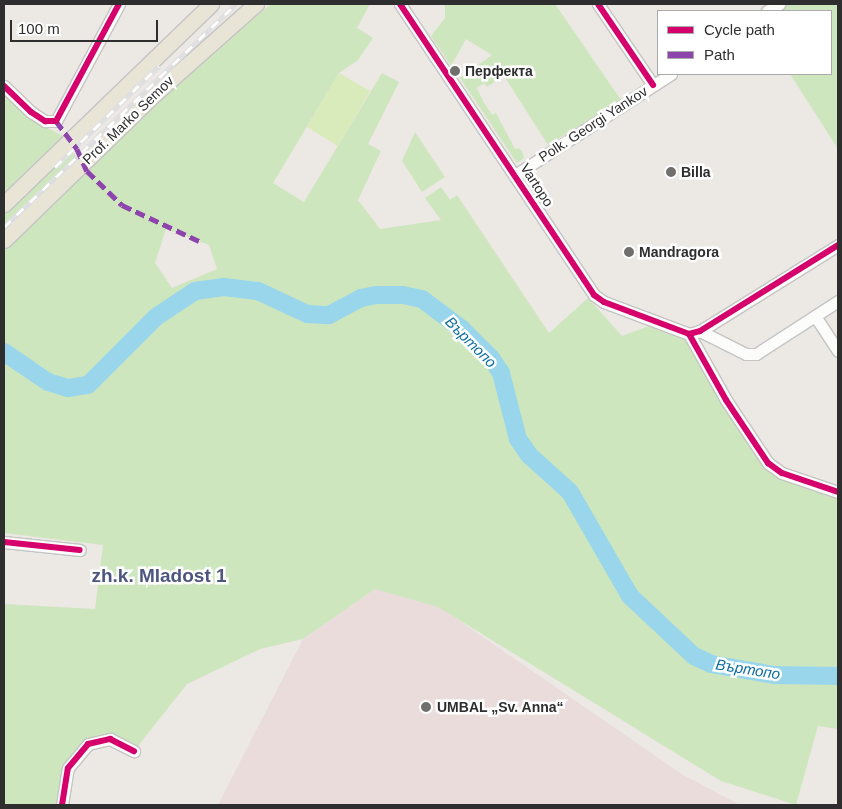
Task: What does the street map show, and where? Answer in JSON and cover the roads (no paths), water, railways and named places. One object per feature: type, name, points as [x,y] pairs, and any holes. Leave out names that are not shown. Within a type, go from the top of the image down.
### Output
[{"type":"main road","name":"Prof. Marko Semov","points":[[4,204],[212,4]]},
{"type":"main road","name":"Prof. Marko Semov","points":[[4,240],[150,98],[256,4]]},
{"type":"street","points":[[4,86],[31,112],[45,121],[56,121],[119,4]]},
{"type":"street","name":"Vartopo","points":[[400,4],[594,295],[604,302],[695,333],[746,354],[756,354],[838,301]]},
{"type":"street","points":[[598,4],[653,85]]},
{"type":"street","name":"Polk. Georgi Yankov","points":[[515,175],[669,75]]},
{"type":"street","points":[[838,245],[695,333],[726,400],[768,463],[782,473],[838,492]]},
{"type":"street","points":[[815,316],[838,351]]},
{"type":"street","points":[[4,542],[80,550]]},
{"type":"street","points":[[62,805],[68,768],[88,744],[110,740],[134,751]]},
{"type":"waterway","name":"Въртопо","points":[[4,352],[48,382],[68,388],[88,385],[156,317],[195,291],[224,287],[258,291],[307,314],[329,315],[361,298],[377,295],[403,295],[422,299],[462,329],[491,358],[501,373],[518,439],[529,455],[570,492],[630,596],[694,656],[711,664],[774,675],[838,676]]},
{"type":"railway","points":[[4,227],[236,4]]},
{"type":"railway","points":[[55,167],[159,66]]},
{"type":"place","name":"Перфекта","points":[[455,71]]},
{"type":"place","name":"Billa","points":[[671,172]]},
{"type":"place","name":"Mandragora","points":[[629,252]]},
{"type":"place","name":"UMBAL „Sv. Anna“","points":[[426,707]]},
{"type":"district","name":"zh.k. Mladost 1","points":[[159,576]]}]
